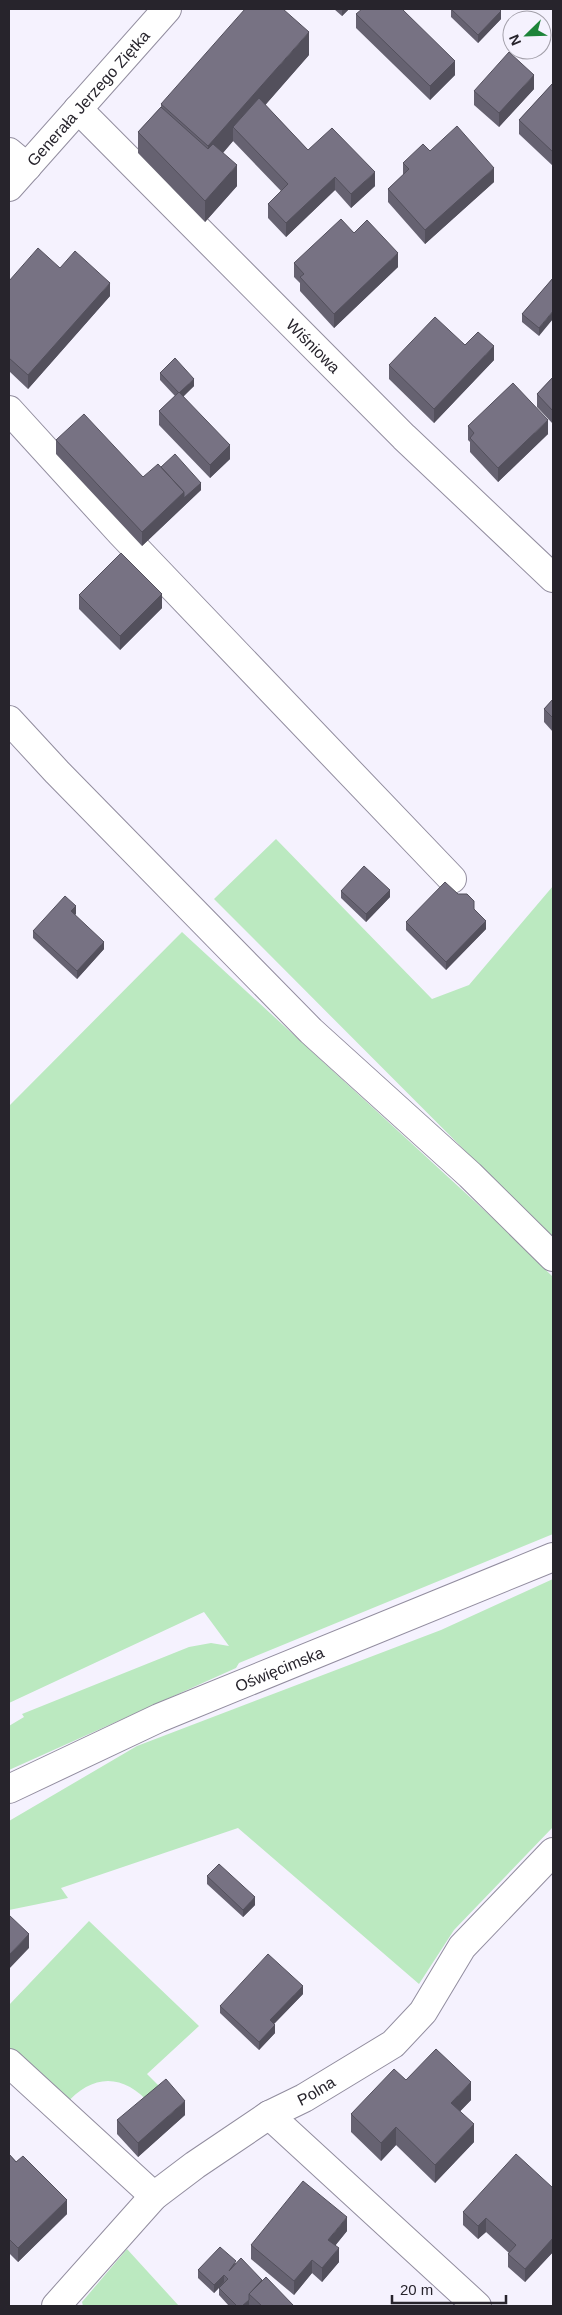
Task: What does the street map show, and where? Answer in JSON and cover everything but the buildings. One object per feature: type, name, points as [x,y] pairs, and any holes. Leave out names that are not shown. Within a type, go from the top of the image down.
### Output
[{"type":"street","name":"Generała Jerzego Ziętka","points":[[9,187],[18,159],[78,109],[167,9]]},
{"type":"street","name":"Wiśniowa","points":[[78,109],[404,437],[553,578]]},
{"type":"street","points":[[9,410],[121,533],[452,879]]},
{"type":"street","points":[[9,720],[57,772],[311,1031],[470,1175],[553,1257]]},
{"type":"street","name":"Oświęcimska","points":[[9,1789],[159,1718],[553,1557]]},
{"type":"street","name":"Polna","points":[[56,2306],[154,2196],[195,2165],[269,2115],[304,2098],[393,2044],[423,2012],[462,1947],[553,1852]]},
{"type":"street","points":[[9,2063],[154,2196]]},
{"type":"street","points":[[269,2115],[477,2306]]},
{"type":"green space","points":[[276,839],[432,999],[469,985],[553,886],[553,1239],[214,899]]},
{"type":"green space","points":[[182,932],[497,1222],[553,1277],[553,1534],[239,1663],[236,1668],[9,1770],[9,1726],[24,1717],[22,1714],[189,1647],[211,1643],[229,1646],[204,1612],[9,1703],[9,1106]]},
{"type":"green space","points":[[553,1579],[553,1827],[454,1930],[419,1984],[238,1828],[61,1888],[68,1898],[9,1910],[9,1821],[137,1746],[441,1630]]},
{"type":"green space","points":[[89,1921],[199,2026],[147,2074],[166,2093],[151,2105],[141,2094],[130,2087],[119,2082],[108,2081],[97,2082],[86,2087],[75,2094],[65,2105],[9,2052],[9,2005]]},
{"type":"green space","points":[[127,2249],[179,2306],[83,2306],[82,2302]]}]
